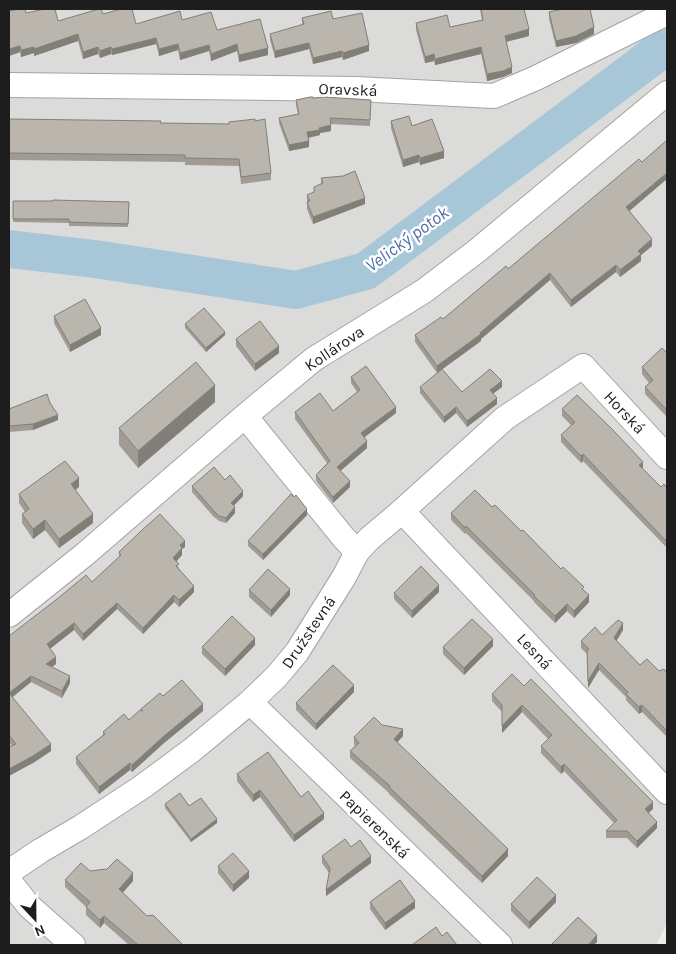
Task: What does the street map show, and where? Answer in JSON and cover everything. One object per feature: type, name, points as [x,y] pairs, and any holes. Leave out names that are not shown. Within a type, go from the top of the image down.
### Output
[{"type":"street","name":"Oravská","points":[[9,85],[356,89],[494,96],[536,78],[667,13]]},
{"type":"street","name":"Kollárova","points":[[9,616],[84,555],[314,358],[431,285],[478,250],[667,93]]},
{"type":"street","name":"Horská","points":[[583,366],[667,457]]},
{"type":"street","name":"Družstevná","points":[[9,872],[40,851],[81,828],[142,787],[192,750],[250,702],[277,676],[297,652],[344,577],[357,552],[369,539],[505,418],[583,366]]},
{"type":"street","points":[[245,416],[343,538],[357,552]]},
{"type":"street","name":"Lesná","points":[[402,511],[667,792]]},
{"type":"street","name":"Papierenská","points":[[250,702],[500,945]]},
{"type":"street","points":[[9,881],[29,906],[73,945]]},
{"type":"shaded area","points":[[9,9],[667,9],[667,923],[656,945],[9,945]]},
{"type":"building","points":[[25,9],[26,13],[55,9],[58,21],[99,9],[101,9],[103,14],[121,9],[132,9],[136,24],[180,11],[182,20],[211,12],[217,30],[260,19],[268,48],[239,55],[237,44],[211,54],[209,45],[180,53],[178,44],[159,49],[156,38],[112,49],[111,47],[100,51],[98,47],[83,52],[78,34],[34,49],[34,47],[21,50],[20,46],[9,49],[9,11]]},
{"type":"building","points":[[481,9],[524,9],[529,29],[505,36],[512,67],[487,74],[481,47],[435,59],[434,54],[425,57],[416,23],[447,15],[450,27],[483,20]]},
{"type":"building","points":[[563,9],[590,9],[594,27],[576,36],[556,41],[549,12]]},
{"type":"building","points":[[331,11],[333,19],[362,13],[369,45],[343,53],[342,51],[313,58],[309,43],[275,51],[270,34],[304,24],[302,18]]},
{"type":"building","points":[[310,97],[371,100],[370,120],[330,118],[331,125],[319,128],[320,130],[307,132],[309,141],[289,145],[279,118],[299,114],[296,100]]},
{"type":"building","points":[[409,116],[412,126],[432,119],[444,151],[420,158],[419,155],[403,160],[391,121]]},
{"type":"building","points":[[9,119],[229,124],[229,122],[265,119],[271,173],[241,177],[239,159],[185,158],[185,155],[9,153]]},
{"type":"building","points":[[667,140],[667,173],[626,207],[652,239],[638,251],[641,254],[620,270],[616,265],[571,300],[550,273],[481,334],[437,366],[415,335],[441,317],[443,319],[506,266],[508,269],[639,159],[642,162]]},
{"type":"building","points":[[355,171],[365,198],[313,217],[307,202],[310,201],[307,195],[314,192],[314,187],[323,183],[321,178],[343,176]]},
{"type":"building","points":[[13,201],[129,202],[128,224],[69,222],[69,219],[13,219]]},
{"type":"building","points":[[85,299],[101,328],[70,345],[54,316]]},
{"type":"building","points":[[204,308],[225,332],[206,348],[185,324]]},
{"type":"building","points":[[260,321],[279,346],[255,364],[236,339]]},
{"type":"building","points":[[662,348],[667,353],[667,410],[645,387],[653,380],[642,367]]},
{"type":"building","points":[[196,362],[215,385],[138,451],[119,428]]},
{"type":"building","points":[[366,366],[396,407],[361,433],[367,441],[337,467],[350,481],[333,497],[316,475],[330,461],[295,412],[320,393],[333,411],[360,390],[351,377]]},
{"type":"building","points":[[442,369],[462,392],[490,369],[502,381],[490,390],[497,398],[467,421],[456,407],[444,417],[420,387]]},
{"type":"building","points":[[47,394],[50,403],[58,415],[33,424],[9,426],[9,409]]},
{"type":"building","points":[[577,395],[643,462],[639,465],[661,487],[664,484],[667,488],[667,542],[583,454],[581,456],[561,435],[575,422],[562,409]]},
{"type":"building","points":[[65,461],[79,478],[71,484],[93,514],[59,539],[45,520],[33,529],[22,514],[29,509],[19,494]]},
{"type":"building","points":[[214,467],[225,480],[230,475],[243,491],[231,503],[235,507],[226,518],[219,516],[192,486]]},
{"type":"building","points":[[475,490],[492,507],[495,505],[521,531],[523,530],[561,569],[563,567],[584,587],[582,589],[589,595],[574,611],[567,604],[555,616],[451,513]]},
{"type":"building","points":[[291,494],[294,497],[296,495],[307,509],[263,554],[248,541]]},
{"type":"building","points":[[160,514],[185,541],[180,545],[182,548],[173,558],[179,564],[176,566],[194,586],[179,600],[174,595],[143,628],[117,603],[83,634],[74,623],[47,644],[56,657],[46,664],[70,676],[62,691],[31,676],[9,693],[9,636],[86,575],[92,582],[121,555],[119,552]]},
{"type":"building","points":[[421,566],[439,585],[412,611],[394,593]]},
{"type":"building","points":[[268,569],[290,589],[271,610],[249,590]]},
{"type":"building","points":[[232,616],[255,638],[225,669],[202,647]]},
{"type":"building","points":[[472,619],[493,639],[464,668],[443,647]]},
{"type":"building","points":[[618,620],[623,623],[614,638],[640,665],[647,659],[659,671],[664,669],[667,673],[667,731],[642,705],[639,707],[626,694],[628,692],[599,663],[588,681],[587,650],[589,649],[581,641],[595,627],[602,635]]},
{"type":"building","points":[[333,665],[354,685],[316,724],[296,703]]},
{"type":"building","points":[[512,674],[524,686],[531,679],[653,802],[645,809],[657,822],[637,841],[627,831],[606,831],[617,820],[564,764],[561,767],[541,746],[552,735],[522,705],[502,726],[502,705],[492,694]]},
{"type":"building","points":[[182,680],[203,704],[132,765],[130,763],[99,787],[76,757],[105,734],[103,732],[124,714],[129,720],[140,710],[143,711],[141,709],[160,693],[163,696]]},
{"type":"building","points":[[9,693],[51,744],[9,769],[9,747],[16,744],[9,735]]},
{"type":"building","points":[[374,717],[382,725],[403,729],[394,739],[508,849],[482,876],[390,786],[350,751],[359,743],[354,737]]},
{"type":"building","points":[[268,752],[301,797],[308,791],[324,813],[294,835],[260,790],[253,795],[237,774]]},
{"type":"building","points":[[180,793],[189,806],[201,798],[217,819],[191,839],[165,804]]},
{"type":"building","points":[[345,839],[351,847],[360,840],[371,856],[326,890],[330,868],[322,856]]},
{"type":"building","points":[[233,853],[249,871],[233,885],[218,866]]},
{"type":"building","points":[[117,859],[133,873],[119,889],[147,916],[153,915],[183,945],[138,945],[104,916],[100,920],[86,907],[90,902],[65,880],[81,863],[90,871],[107,869]]},
{"type":"building","points":[[537,877],[556,895],[529,922],[511,904]]},
{"type":"building","points":[[400,880],[415,901],[385,923],[370,902]]},
{"type":"building","points":[[578,917],[597,935],[588,945],[553,945],[552,944]]},
{"type":"building","points":[[436,927],[442,936],[447,932],[457,945],[412,945]]},
{"type":"waterway","name":"Velický potok","points":[[9,249],[95,259],[296,290],[366,271],[661,50],[667,48]]}]
